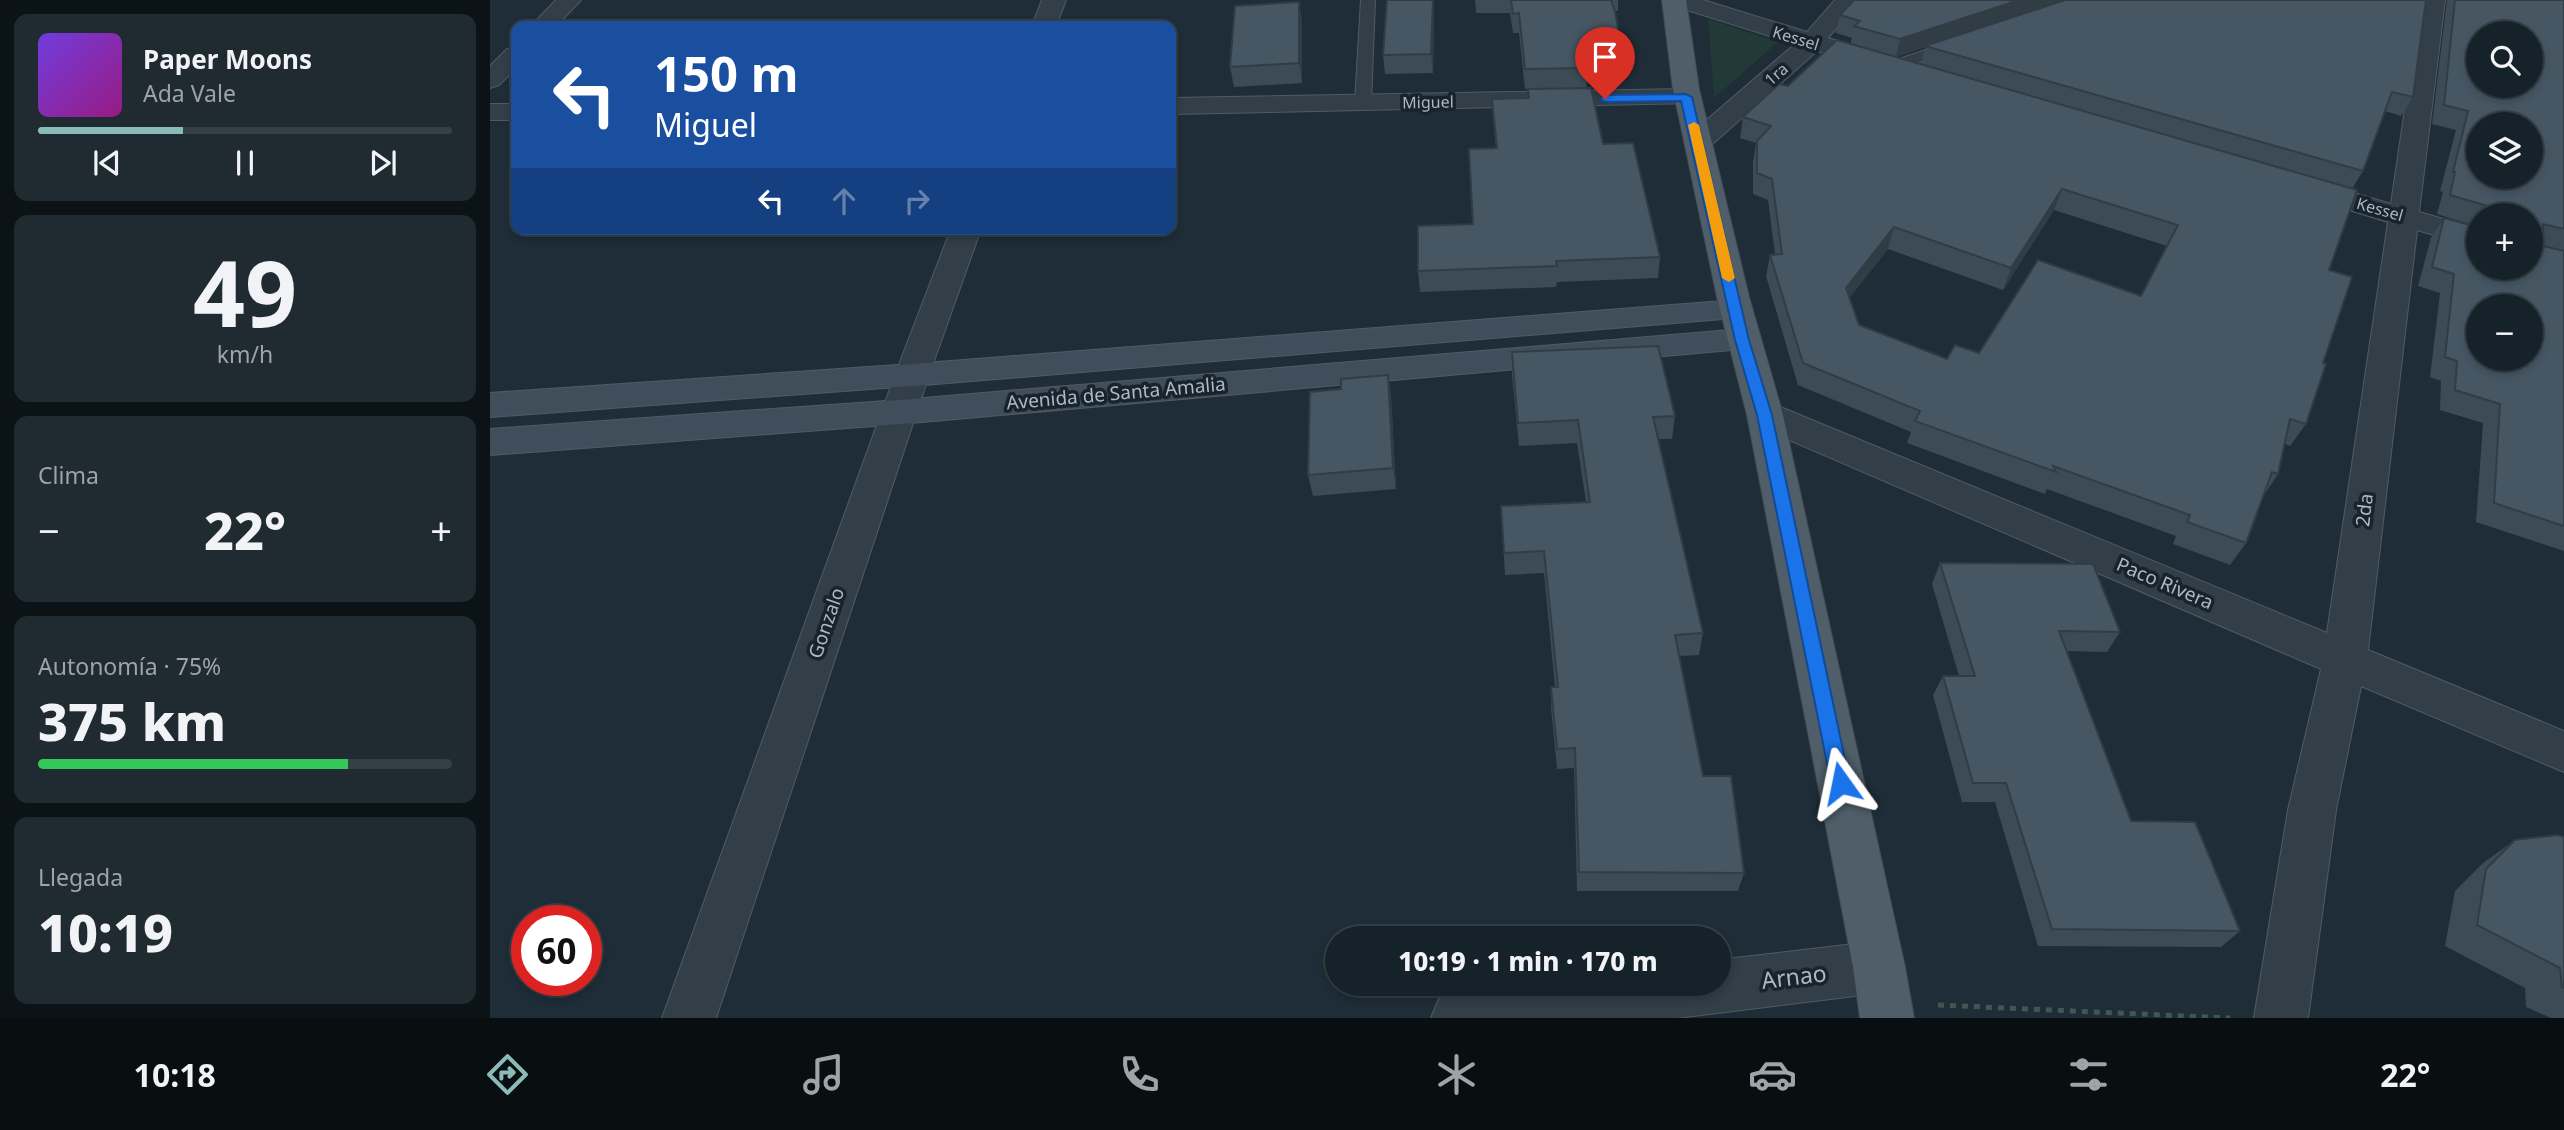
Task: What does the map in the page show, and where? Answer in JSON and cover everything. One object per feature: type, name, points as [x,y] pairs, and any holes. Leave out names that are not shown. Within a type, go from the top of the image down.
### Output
[{"type":"main road","points":[[1674,0],[1675,41],[1686,97],[1739,325],[1765,415],[1883,996]]},
{"type":"street","points":[[548,21],[569,0]]},
{"type":"street","points":[[1046,21],[1054,0]]},
{"type":"street","name":"Kessel","points":[[1679,0],[1811,43],[1932,78]]},
{"type":"street","name":"1ra","points":[[1698,142],[1811,43],[1848,0]]},
{"type":"street","name":"2da","points":[[2281,1018],[2312,810],[2344,659],[2432,0]]},
{"type":"street","points":[[490,80],[511,59]]},
{"type":"street","name":"Miguel","points":[[1176,106],[1686,97]]},
{"type":"street","points":[[490,112],[511,112]]},
{"type":"street","name":"Kessel","points":[[2277,179],[2466,235]]},
{"type":"street","name":"Gonzalo","points":[[690,1018],[906,393],[964,235]]},
{"type":"street","name":"Avenida de Santa Amalia","points":[[490,442],[906,393],[1739,325]]},
{"type":"street","name":"Avenida de Santa Amalia","points":[[490,405],[906,393]]},
{"type":"street","name":"Paco Rivera","points":[[1765,415],[2564,752]]},
{"type":"street","name":"Arnao","points":[[1458,1018],[1883,996]]},
{"type":"lane","points":[[1363,103],[1368,0]]},
{"type":"lane","points":[[1893,66],[1967,41]]},
{"type":"path","points":[[1883,996],[2231,1018]]},
{"type":"green space","points":[[1708,19],[1778,42],[1714,98]]},
{"type":"building","points":[[1387,0],[1433,0],[1431,54],[1383,55]]},
{"type":"building","points":[[1511,0],[1611,0],[1624,61],[1586,61],[1587,68],[1525,69],[1519,13],[1513,14]]},
{"type":"building","points":[[1854,0],[2019,0],[1900,39],[1854,26],[1860,21],[1840,15]]},
{"type":"building","points":[[2065,0],[2426,0],[2413,97],[2392,92],[2363,171],[1925,46]]},
{"type":"building","points":[[2455,0],[2564,0],[2564,229],[2543,224],[2543,203],[2477,203],[2450,195],[2466,119],[2466,189],[2543,189],[2543,112],[2468,111],[2444,105]]},
{"type":"building","points":[[1299,2],[1299,63],[1230,67],[1235,6]]},
{"type":"building","points":[[1837,40],[2357,190],[2329,270],[2352,277],[2323,363],[2326,364],[2306,424],[2290,419],[2278,474],[2272,472],[2246,543],[2187,522],[2190,515],[2053,466],[2056,472],[1915,421],[1920,411],[1803,363],[1770,255],[1782,254],[1772,179],[1757,173],[1757,141],[1771,126],[1743,117],[1779,84],[1788,86]],"holes":[[[2062,189],[2178,225],[2141,296],[2038,260],[1979,353],[1955,345],[1947,359],[1859,325],[1846,288],[1894,227],[2011,268]]]},
{"type":"building","points":[[1591,88],[1603,144],[1633,143],[1660,257],[1556,261],[1557,266],[1418,271],[1418,226],[1473,224],[1469,149],[1497,148],[1492,99],[1529,98],[1528,89]]},
{"type":"building","points":[[2444,218],[2466,224],[2466,280],[2543,280],[2543,246],[2564,251],[2564,526],[2494,503],[2500,404],[2455,390],[2457,361],[2445,357],[2454,274],[2432,267]]},
{"type":"building","points":[[1658,346],[1675,416],[1653,417],[1703,633],[1675,635],[1703,776],[1731,776],[1744,873],[1579,872],[1575,748],[1557,749],[1551,687],[1558,687],[1544,551],[1504,553],[1501,506],[1590,502],[1578,420],[1518,423],[1512,352]]},
{"type":"building","points":[[1388,375],[1393,468],[1308,475],[1310,392],[1341,389],[1341,379]]},
{"type":"building","points":[[1940,563],[2093,564],[2120,632],[2059,631],[2131,821],[2195,822],[2240,931],[2052,929],[2006,783],[1973,783],[1943,676],[1975,676]]},
{"type":"building","points":[[2558,835],[2564,837],[2564,988],[2560,968],[2477,925],[2486,869],[2515,840]]},
{"type":"slow traffic","points":[[1694,125],[1729,278]]},
{"type":"route","points":[[1605,99],[1686,97],[1742,340],[1765,415],[1841,783]]}]
